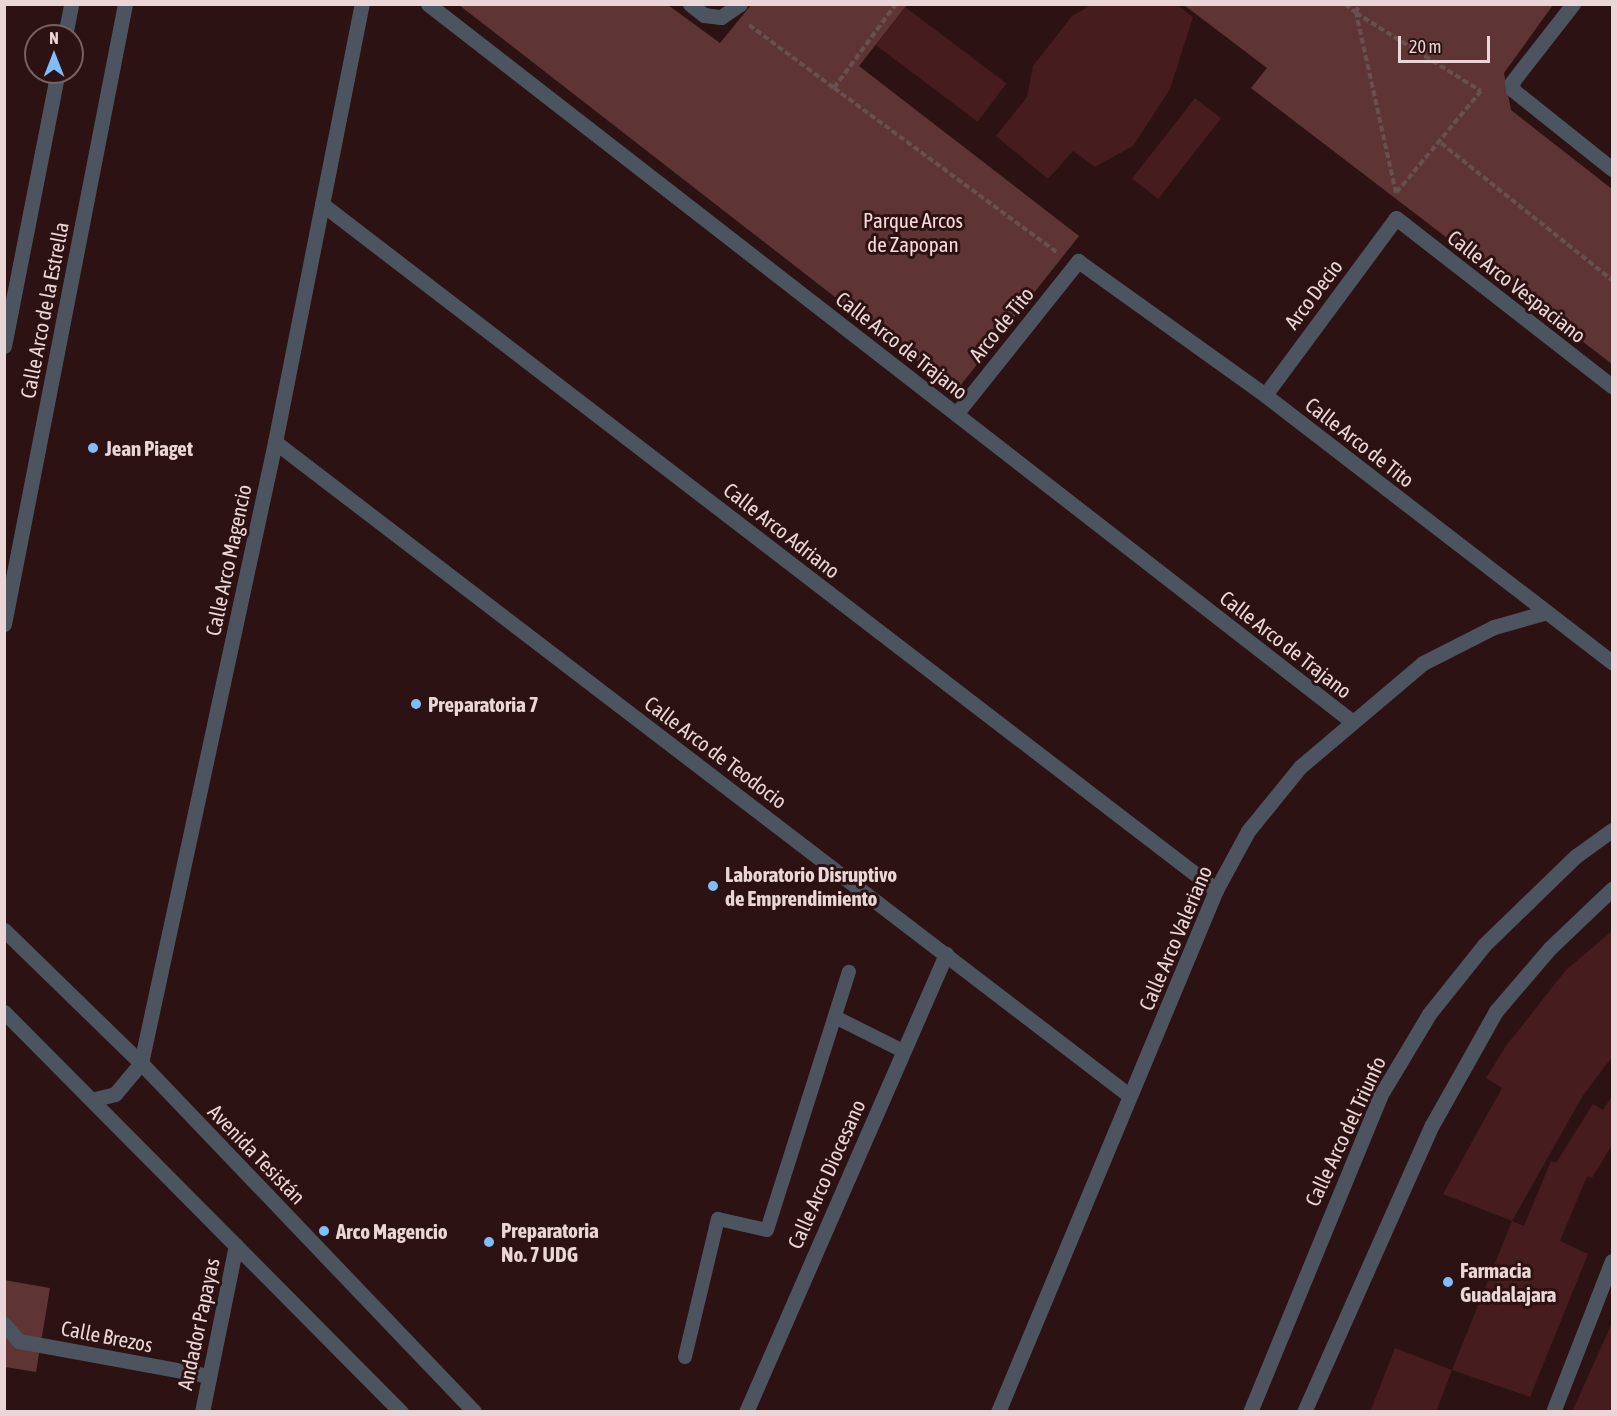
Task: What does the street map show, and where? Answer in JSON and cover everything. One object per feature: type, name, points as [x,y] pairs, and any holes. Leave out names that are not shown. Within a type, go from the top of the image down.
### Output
[{"type":"street","points":[[67,24],[71,4]]},
{"type":"street","name":"Calle Arco de la Estrella","points":[[4,624],[125,4]]},
{"type":"street","name":"Calle Arco Magencio","points":[[95,1099],[115,1094],[141,1063],[275,442],[362,4]]},
{"type":"street","name":"Calle Arco de Trajano","points":[[428,4],[1350,720]]},
{"type":"street","points":[[690,4],[704,15],[736,9]]},
{"type":"street","points":[[1573,4],[1512,82],[1513,90],[1612,169]]},
{"type":"street","name":"Calle Arco de la Estrella","points":[[4,346],[56,84]]},
{"type":"street","name":"Calle Arco Adriano","points":[[322,204],[1216,890]]},
{"type":"street","name":"Calle Arco Vespaciano","points":[[1396,218],[1612,386]]},
{"type":"street","name":"Arco Decio","points":[[1265,394],[1396,218]]},
{"type":"street","name":"Arco de Tito","points":[[956,414],[1076,263]]},
{"type":"street","name":"Calle Arco de Tito","points":[[1076,263],[1265,394],[1612,662]]},
{"type":"street","name":"Calle Arco de Teodocio","points":[[275,442],[1131,1096]]},
{"type":"street","name":"Calle Arco Valeriano","points":[[998,1412],[1216,890],[1248,831],[1300,767],[1350,720],[1423,663],[1494,627],[1547,612]]},
{"type":"street","name":"Calle Arco del Triunfo","points":[[1250,1412],[1376,1107],[1429,1014],[1484,945],[1576,856],[1612,830]]},
{"type":"street","points":[[1304,1412],[1432,1125],[1496,1011],[1550,948],[1612,889]]},
{"type":"street","name":"Avenida Tesistán","points":[[4,930],[141,1063],[474,1412]]},
{"type":"street","name":"Calle Arco Diocesano","points":[[746,1412],[946,954]]},
{"type":"street","points":[[4,1012],[95,1099],[401,1412]]},
{"type":"street","name":"Andador Papayas","points":[[202,1412],[236,1245]]},
{"type":"street","points":[[1553,1412],[1612,1261]]},
{"type":"street","name":"Calle Brezos","points":[[4,1324],[19,1341],[209,1376]]},
{"type":"lane","points":[[685,1357],[718,1219],[766,1230],[849,972]]},
{"type":"lane","points":[[835,1017],[903,1052]]},
{"type":"path","points":[[834,88],[896,4]]},
{"type":"path","points":[[1346,4],[1356,13],[1481,91],[1441,143],[1396,193],[1356,13],[1359,4]]},
{"type":"path","points":[[736,9],[834,88],[1076,263]]},
{"type":"path","points":[[1441,143],[1612,280]]},
{"type":"green space","name":"Parque Arcos de Zapopan","points":[[459,5],[668,5],[720,43],[751,5],[907,5],[859,66],[1079,236],[956,391]]},
{"type":"green space","points":[[1184,5],[1553,5],[1504,73],[1511,110],[1612,189],[1612,364],[1251,88],[1267,68]]},
{"type":"green space","points":[[4,1280],[50,1288],[36,1372],[5,1367]]},
{"type":"building","points":[[1093,4],[1176,4],[1193,17],[1170,89],[1133,146],[1095,167],[1073,151],[1048,179],[996,136],[1027,97],[1033,66],[1072,16]]},
{"type":"building","points":[[905,7],[1006,83],[978,122],[876,45]]},
{"type":"building","points":[[1195,98],[1221,118],[1158,199],[1132,178]]},
{"type":"building","points":[[1612,931],[1612,1057],[1582,1097],[1512,1221],[1443,1194],[1502,1088],[1486,1078],[1506,1046],[1566,970]]},
{"type":"building","points":[[1612,1096],[1612,1145],[1592,1178],[1587,1176],[1560,1241],[1588,1254],[1530,1397],[1452,1370],[1512,1221],[1524,1226],[1551,1161],[1556,1163],[1593,1104],[1603,1110]]},
{"type":"building","points":[[1612,1322],[1612,1412],[1572,1412],[1607,1334]]},
{"type":"building","points":[[1395,1348],[1452,1370],[1436,1412],[1370,1412]]},
{"type":"place","name":"Jean Piaget","points":[[93,448]]},
{"type":"place","name":"Preparatoria 7","points":[[416,704]]},
{"type":"place","name":"Laboratorio Disruptivo de Emprendimiento","points":[[713,886]]},
{"type":"place","name":"Arco Magencio","points":[[324,1231]]},
{"type":"place","name":"Preparatoria No. 7 UDG","points":[[489,1242]]},
{"type":"place","name":"Farmacia Guadalajara","points":[[1448,1282]]}]
